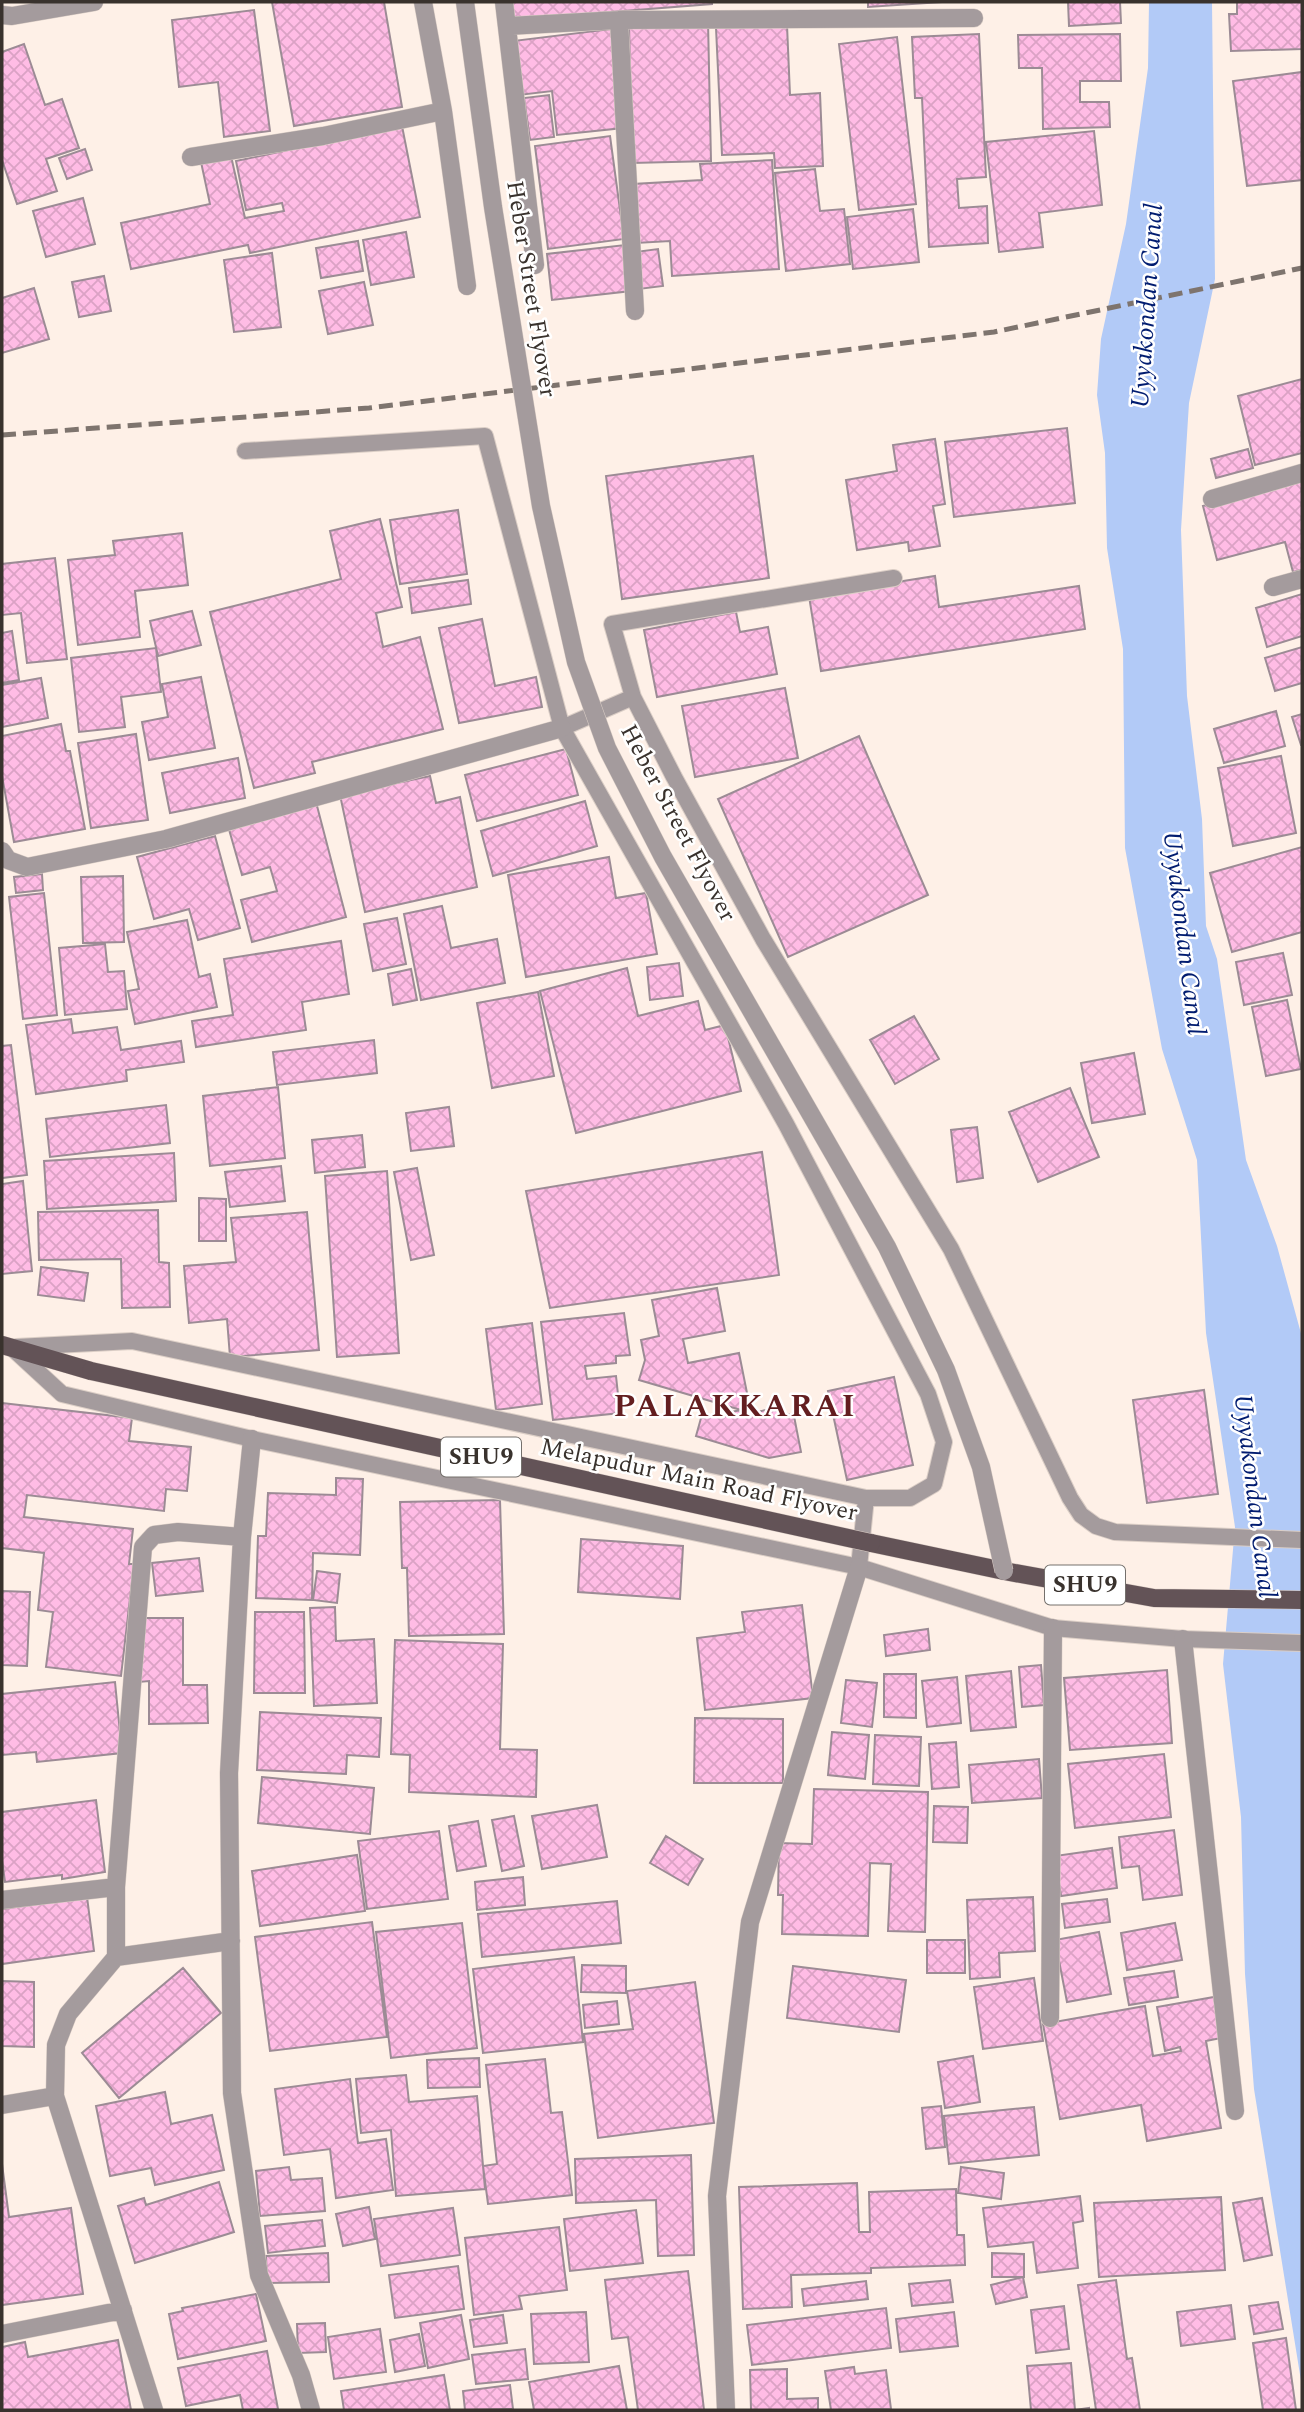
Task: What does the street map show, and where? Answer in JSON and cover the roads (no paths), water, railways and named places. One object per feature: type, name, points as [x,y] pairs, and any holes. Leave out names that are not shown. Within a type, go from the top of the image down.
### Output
[{"type":"main road","name":"Melapudur Main Road Flyover","points":[[6,1346],[92,1371],[1004,1571],[1154,1598],[1302,1600]]},
{"type":"street","points":[[2,15],[12,16],[94,2]]},
{"type":"street","points":[[423,2],[443,111],[467,286]]},
{"type":"street","name":"Heber Street Flyover","points":[[464,2],[493,206],[541,506],[576,662],[607,748],[663,857],[887,1247],[946,1370],[981,1467],[1004,1571]]},
{"type":"street","points":[[504,2],[535,265]]},
{"type":"street","points":[[507,26],[619,20],[974,18]]},
{"type":"street","points":[[619,20],[635,311]]},
{"type":"street","points":[[191,157],[323,136],[443,111]]},
{"type":"street","points":[[1212,499],[1302,473]]},
{"type":"street","points":[[1273,587],[1302,579]]},
{"type":"street","points":[[2,851],[8,860],[27,867],[166,839],[562,728]]},
{"type":"street","points":[[252,1438],[242,1537],[229,1773],[232,2093],[259,2275],[301,2375],[310,2410]]},
{"type":"street","points":[[154,2410],[55,2096],[56,2045],[68,2014],[116,1957],[116,1887],[143,1547],[154,1535],[178,1532],[242,1537]]},
{"type":"street","points":[[726,2410],[717,2196],[750,1922],[859,1567]]},
{"type":"street","points":[[1050,2018],[1054,1628]]},
{"type":"street","points":[[1183,1639],[1235,2111]]},
{"type":"street","points":[[2,1900],[116,1887]]},
{"type":"street","points":[[116,1957],[231,1941]]},
{"type":"street","points":[[2,2105],[55,2096]]},
{"type":"street","points":[[2,2334],[123,2310]]},
{"type":"lane","points":[[6,1346],[132,1341],[866,1498],[910,1498],[934,1484],[944,1442],[928,1394],[786,1124],[562,728],[485,436],[245,451]]},
{"type":"lane","points":[[894,578],[612,624],[633,697],[674,778],[764,939],[951,1249],[1070,1498],[1081,1514],[1096,1526],[1115,1532],[1302,1540]]},
{"type":"lane","points":[[562,728],[633,697]]},
{"type":"lane","points":[[6,1346],[62,1394],[252,1438],[859,1567],[1054,1628],[1183,1639],[1302,1643]]},
{"type":"lane","points":[[859,1567],[866,1498]]},
{"type":"water","name":"Uyyakondan Canal","points":[[1149,2],[1212,2],[1215,279],[1189,403],[1181,530],[1187,696],[1202,819],[1206,926],[1217,959],[1246,1160],[1277,1246],[1302,1337],[1302,2387],[1254,2089],[1245,1974],[1241,1817],[1223,1664],[1235,1527],[1206,1333],[1197,1160],[1162,1049],[1125,848],[1123,649],[1107,548],[1105,453],[1097,395],[1101,339],[1126,224],[1148,68]]},
{"type":"railway","points":[[2,435],[369,408],[994,332],[1302,268]]},
{"type":"district","name":"PALAKKARAI","points":[[735,1406]]}]
